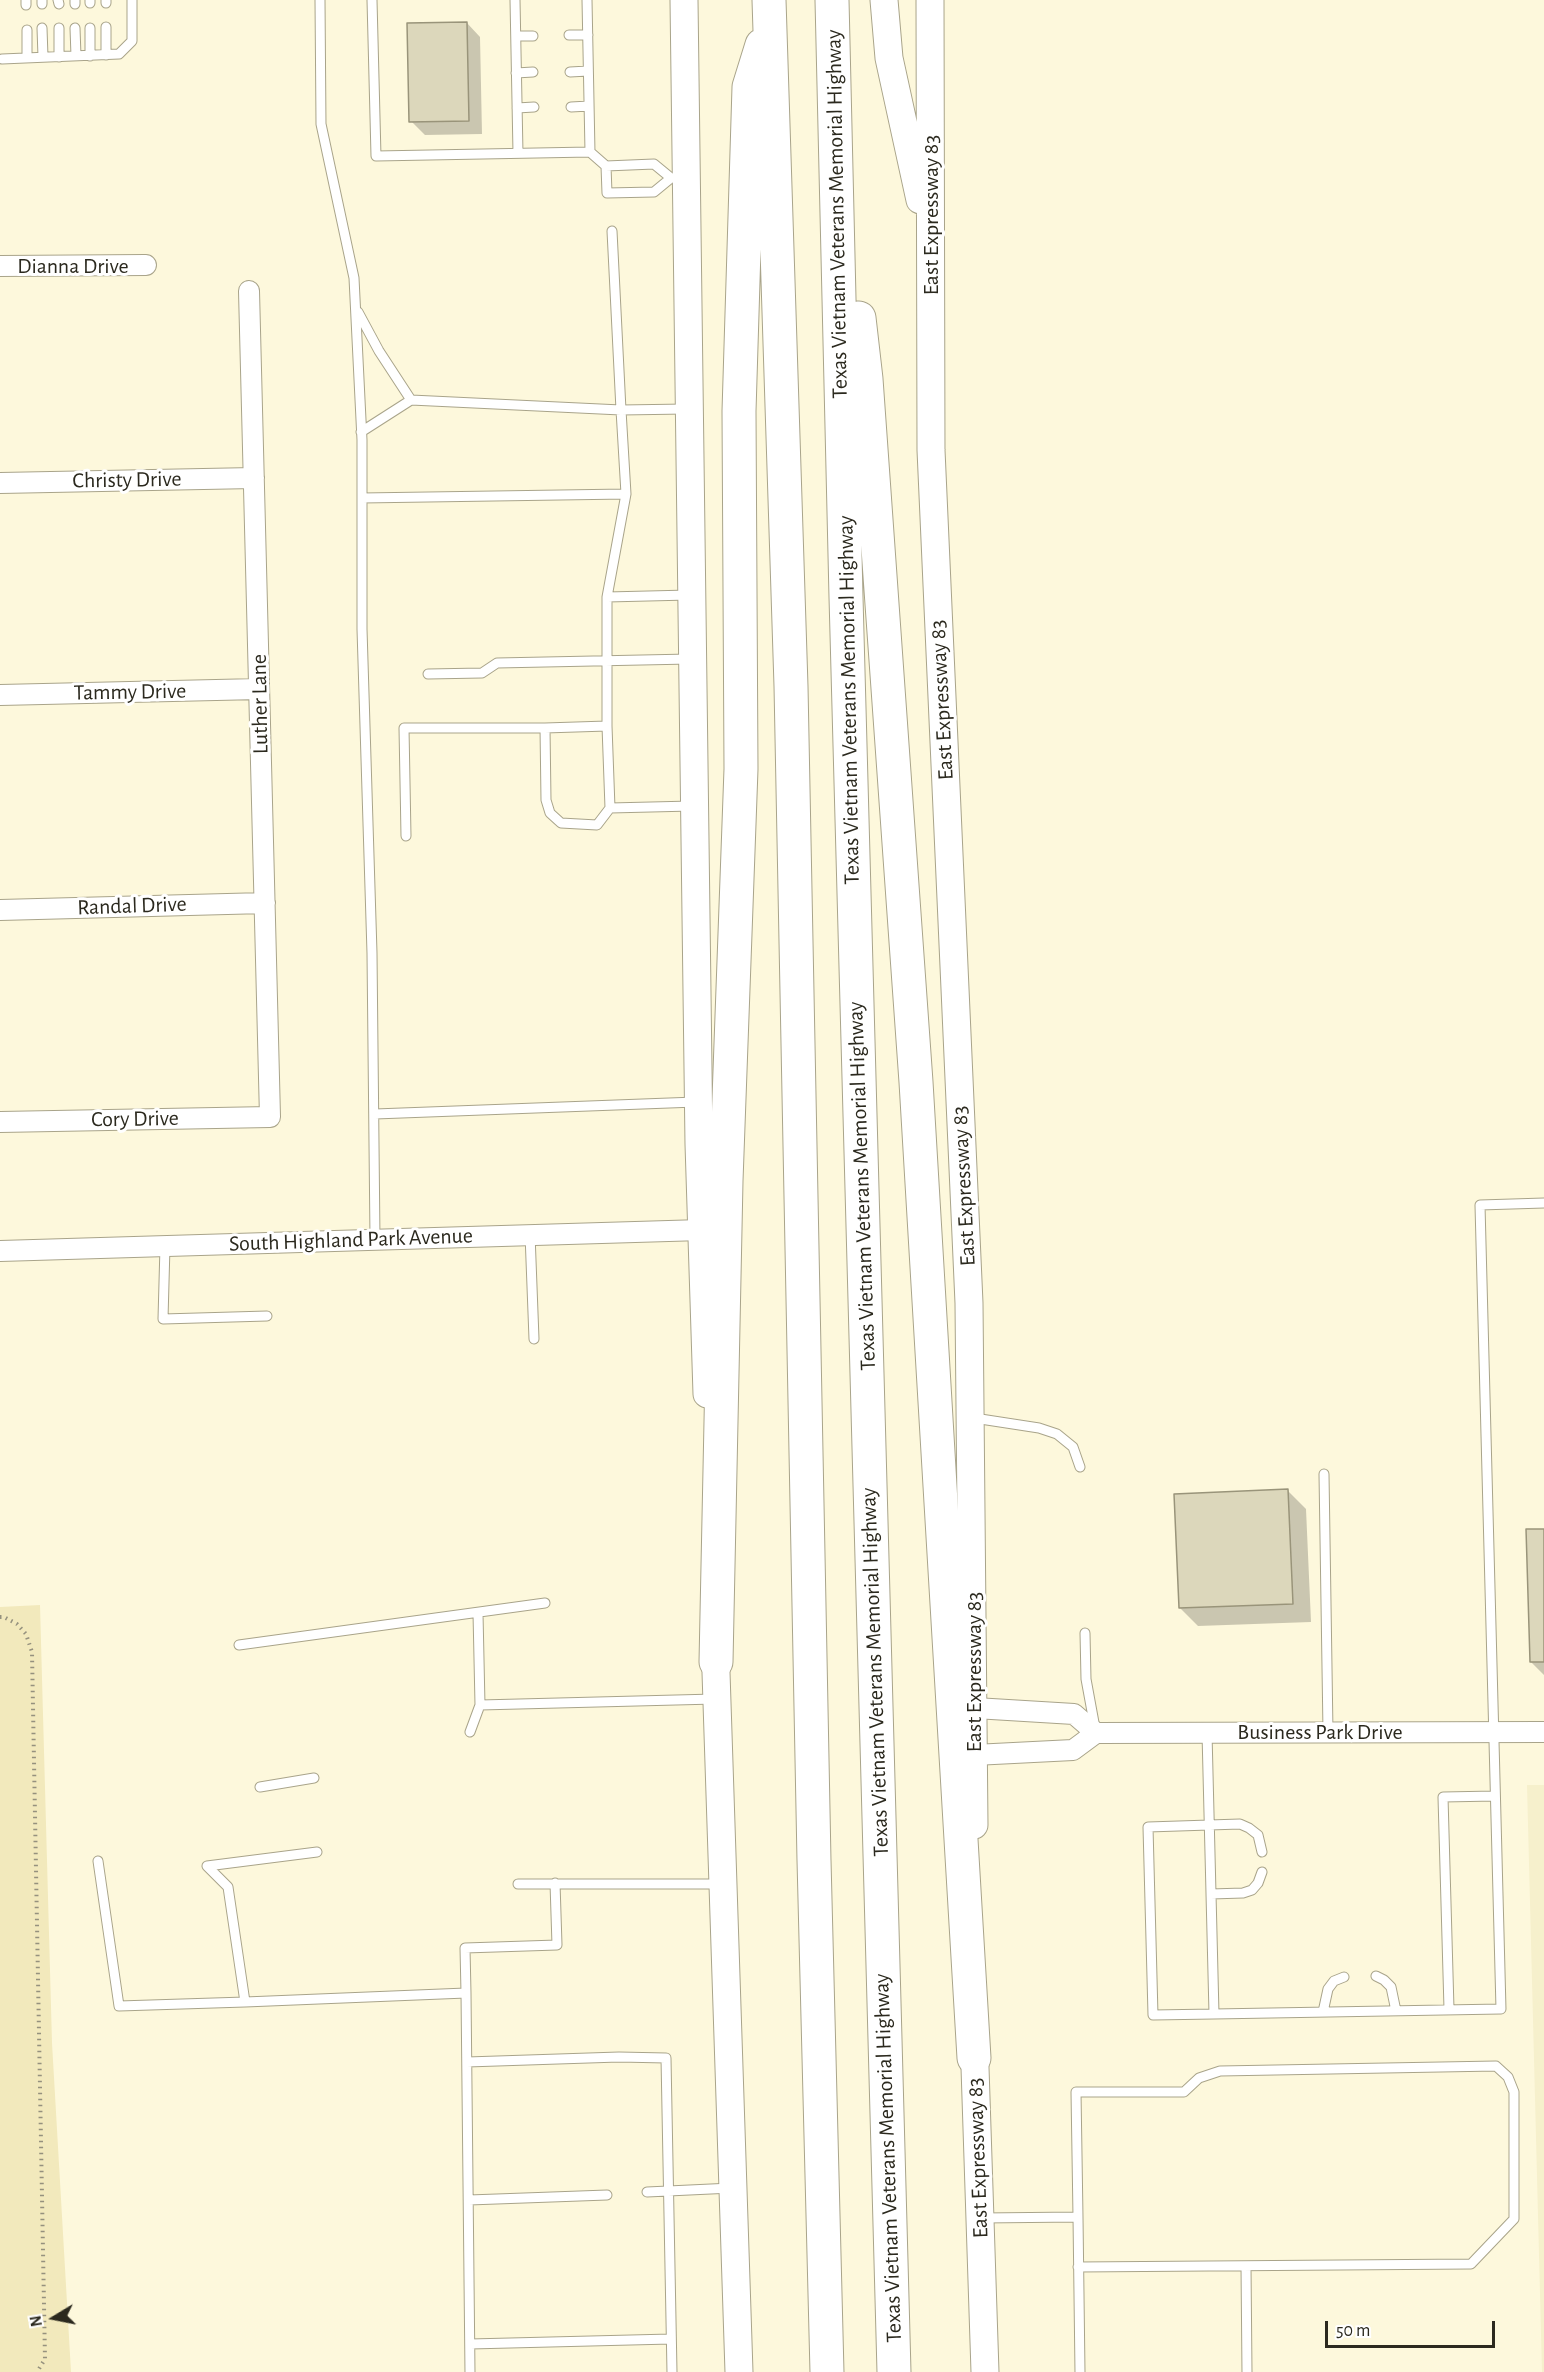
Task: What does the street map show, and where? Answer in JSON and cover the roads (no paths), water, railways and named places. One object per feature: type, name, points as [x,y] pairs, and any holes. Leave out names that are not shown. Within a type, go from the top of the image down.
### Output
[{"type":"highway","name":"Texas Vietnam Veterans Memorial Highway","points":[[832,0],[894,2372]]},
{"type":"highway","points":[[716,1662],[726,1181],[741,769],[739,411],[749,87],[770,10]]},
{"type":"highway","points":[[770,10],[792,710],[813,1848],[827,2372]]},
{"type":"highway","points":[[835,86],[866,379],[915,1058],[974,2058]]},
{"type":"main road","points":[[684,0],[686,122]]},
{"type":"main road","points":[[703,0],[679,178],[689,409],[702,1230],[739,2372]]},
{"type":"main road","points":[[884,0],[889,58],[931,251]]},
{"type":"main road","name":"East Expressway 83","points":[[930,0],[931,450],[969,1303],[975,1708],[974,2058],[985,2372]]},
{"type":"street","name":"Dianna Drive","points":[[0,266],[146,265]]},
{"type":"street","name":"Luther Lane","points":[[249,291],[270,1117]]},
{"type":"street","name":"Christy Drive","points":[[0,483],[254,478]]},
{"type":"street","name":"Tammy Drive","points":[[0,695],[259,689]]},
{"type":"street","name":"Randal Drive","points":[[0,910],[265,903]]},
{"type":"street","name":"Cory Drive","points":[[0,1122],[270,1117]]},
{"type":"street","name":"South Highland Park Avenue","points":[[0,1251],[702,1230]]},
{"type":"street","points":[[974,1755],[1073,1750],[1096,1733],[1074,1714],[975,1708]]},
{"type":"street","name":"Business Park Drive","points":[[1096,1733],[1544,1732]]},
{"type":"lane","points":[[2,59],[119,54],[132,41],[132,0]]},
{"type":"lane","points":[[320,0],[321,123],[354,278],[362,432],[362,629],[375,1114],[375,1239]]},
{"type":"lane","points":[[372,0],[376,156],[590,152],[606,166],[654,164],[679,178]]},
{"type":"lane","points":[[515,0],[518,153]]},
{"type":"lane","points":[[587,0],[590,152]]},
{"type":"lane","points":[[106,27],[106,55]]},
{"type":"lane","points":[[42,28],[43,57]]},
{"type":"lane","points":[[59,28],[59,57]]},
{"type":"lane","points":[[75,28],[76,56]]},
{"type":"lane","points":[[90,28],[90,56]]},
{"type":"lane","points":[[27,30],[27,57]]},
{"type":"lane","points":[[569,35],[588,35]]},
{"type":"lane","points":[[516,36],[533,36]]},
{"type":"lane","points":[[570,72],[588,71]]},
{"type":"lane","points":[[516,73],[533,72]]},
{"type":"lane","points":[[571,107],[589,106]]},
{"type":"lane","points":[[517,108],[534,107]]},
{"type":"lane","points":[[606,166],[607,193],[654,192],[679,178]]},
{"type":"lane","points":[[545,728],[546,800],[550,813],[561,824],[597,825],[610,808],[607,726],[607,597],[626,494],[612,231]]},
{"type":"lane","points":[[356,308],[379,351],[411,400]]},
{"type":"lane","points":[[362,432],[411,400],[621,410],[689,409]]},
{"type":"lane","points":[[362,498],[626,494]]},
{"type":"lane","points":[[607,597],[692,595]]},
{"type":"lane","points":[[428,674],[482,674],[497,663],[693,659]]},
{"type":"lane","points":[[406,836],[404,728],[607,726]]},
{"type":"lane","points":[[610,808],[695,806]]},
{"type":"lane","points":[[375,1114],[699,1102]]},
{"type":"lane","points":[[1262,1852],[1258,1835],[1240,1824],[1148,1827],[1153,2015],[1501,2008],[1480,1205],[1544,1203]]},
{"type":"lane","points":[[530,1234],[534,1339]]},
{"type":"lane","points":[[165,1246],[163,1319],[267,1316]]},
{"type":"lane","points":[[971,1417],[1039,1428],[1058,1434],[1073,1447],[1080,1467]]},
{"type":"lane","points":[[1324,1474],[1328,1732]]},
{"type":"lane","points":[[239,1645],[291,1636],[545,1603]]},
{"type":"lane","points":[[470,1732],[480,1705],[478,1613]]},
{"type":"lane","points":[[1085,1633],[1086,1679],[1096,1733]]},
{"type":"lane","points":[[480,1705],[717,1699]]},
{"type":"lane","points":[[1207,1733],[1215,2014]]},
{"type":"lane","points":[[260,1787],[314,1778]]},
{"type":"lane","points":[[1449,2009],[1443,1797],[1495,1796]]},
{"type":"lane","points":[[245,2001],[228,1887],[207,1866],[317,1852]]},
{"type":"lane","points":[[98,1861],[118,2006],[466,1993]]},
{"type":"lane","points":[[1212,1894],[1243,1893],[1252,1890],[1258,1883],[1262,1872]]},
{"type":"lane","points":[[470,2372],[465,1948],[557,1944],[555,1883]]},
{"type":"lane","points":[[518,1884],[723,1884]]},
{"type":"lane","points":[[1376,1976],[1391,1987],[1396,2011]]},
{"type":"lane","points":[[1323,2012],[1328,1989],[1334,1981],[1344,1977]]},
{"type":"lane","points":[[467,2062],[619,2057],[666,2058],[672,2372]]},
{"type":"lane","points":[[1078,2267],[1471,2264],[1514,2219],[1514,2092],[1508,2077],[1496,2066],[1220,2071],[1199,2078],[1184,2092],[1076,2092],[1078,2267],[1080,2372]]},
{"type":"lane","points":[[647,2192],[734,2188]]},
{"type":"lane","points":[[469,2200],[607,2195]]},
{"type":"lane","points":[[980,2218],[1078,2217]]},
{"type":"lane","points":[[1245,2265],[1247,2372]]},
{"type":"lane","points":[[470,2344],[671,2339]]}]
